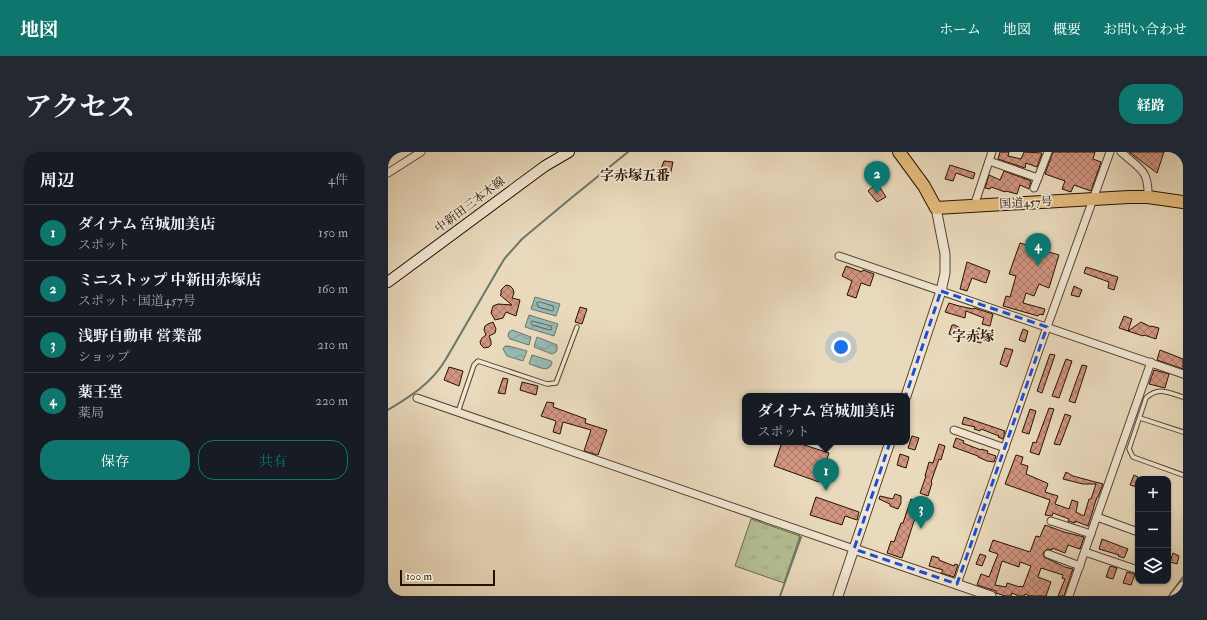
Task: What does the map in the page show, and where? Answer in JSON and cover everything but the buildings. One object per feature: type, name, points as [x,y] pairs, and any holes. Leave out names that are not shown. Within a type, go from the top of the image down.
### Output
[{"type":"highway","points":[[899,152],[924,186],[936,208]]},
{"type":"highway","name":"国道457号","points":[[936,208],[1148,197],[1183,202]]},
{"type":"main road","name":"中新田三本木線","points":[[388,282],[545,166],[569,152]]},
{"type":"street","points":[[388,172],[421,152]]},
{"type":"street","points":[[974,206],[992,152]]},
{"type":"street","points":[[1034,188],[1047,152]]},
{"type":"street","points":[[958,584],[1047,327],[1110,152]]},
{"type":"street","points":[[1121,152],[1145,173],[1148,185],[1148,197]]},
{"type":"street","points":[[989,161],[1038,178]]},
{"type":"street","points":[[907,393],[941,292],[945,273],[945,254],[936,208]]},
{"type":"street","points":[[839,256],[1183,374]]},
{"type":"street","points":[[1069,596],[1151,362]]},
{"type":"street","points":[[417,398],[991,596]]},
{"type":"street","points":[[954,430],[1005,448]]},
{"type":"street","points":[[838,596],[889,445]]},
{"type":"street","points":[[1097,517],[1135,531]]},
{"type":"street","points":[[1051,520],[1091,534]]},
{"type":"street","points":[[1085,552],[1135,569]]},
{"type":"street","points":[[1048,554],[1080,566]]},
{"type":"street","points":[[1175,596],[1183,586]]},
{"type":"lane","points":[[458,412],[474,365],[478,362],[547,384],[556,382],[577,327]]},
{"type":"lane","points":[[1183,397],[1160,390],[1152,392],[1146,398],[1129,449],[1133,457],[1183,474]]},
{"type":"lane","points":[[1140,418],[1183,432]]},
{"type":"highlighted area","points":[[941,291],[1047,327],[957,584],[854,549]]},
{"type":"green space","points":[[751,519],[800,536],[784,583],[735,566]]},
{"type":"water","points":[[535,297],[560,304],[556,316],[531,309]]},
{"type":"water","points":[[529,315],[558,324],[554,336],[525,327]]},
{"type":"water","points":[[512,330],[531,337],[529,345],[510,339],[508,336],[509,332]]},
{"type":"water","points":[[537,337],[557,345],[556,352],[552,354],[534,347]]},
{"type":"water","points":[[505,346],[527,351],[523,361],[507,356],[503,349]]},
{"type":"water","points":[[532,355],[551,361],[552,363],[546,369],[529,364]]},
{"type":"waterway","points":[[388,410],[405,400],[428,382],[440,368],[505,258],[522,239],[628,152]]},
{"type":"waterway","points":[[780,596],[801,537]]},
{"type":"waterway","points":[[1169,596],[1183,577]]},
{"type":"place","name":"ミニストップ 中新田赤塚店","points":[[877,194]]},
{"type":"place","name":"薬王堂","points":[[1038,266]]},
{"type":"place","name":"ダイナム 宮城加美店","points":[[826,491]]},
{"type":"place","name":"浅野自動車 営業部","points":[[921,529]]},
{"type":"district","name":"字赤塚五番","points":[[635,175]]},
{"type":"district","name":"字赤塚","points":[[973,336]]}]
